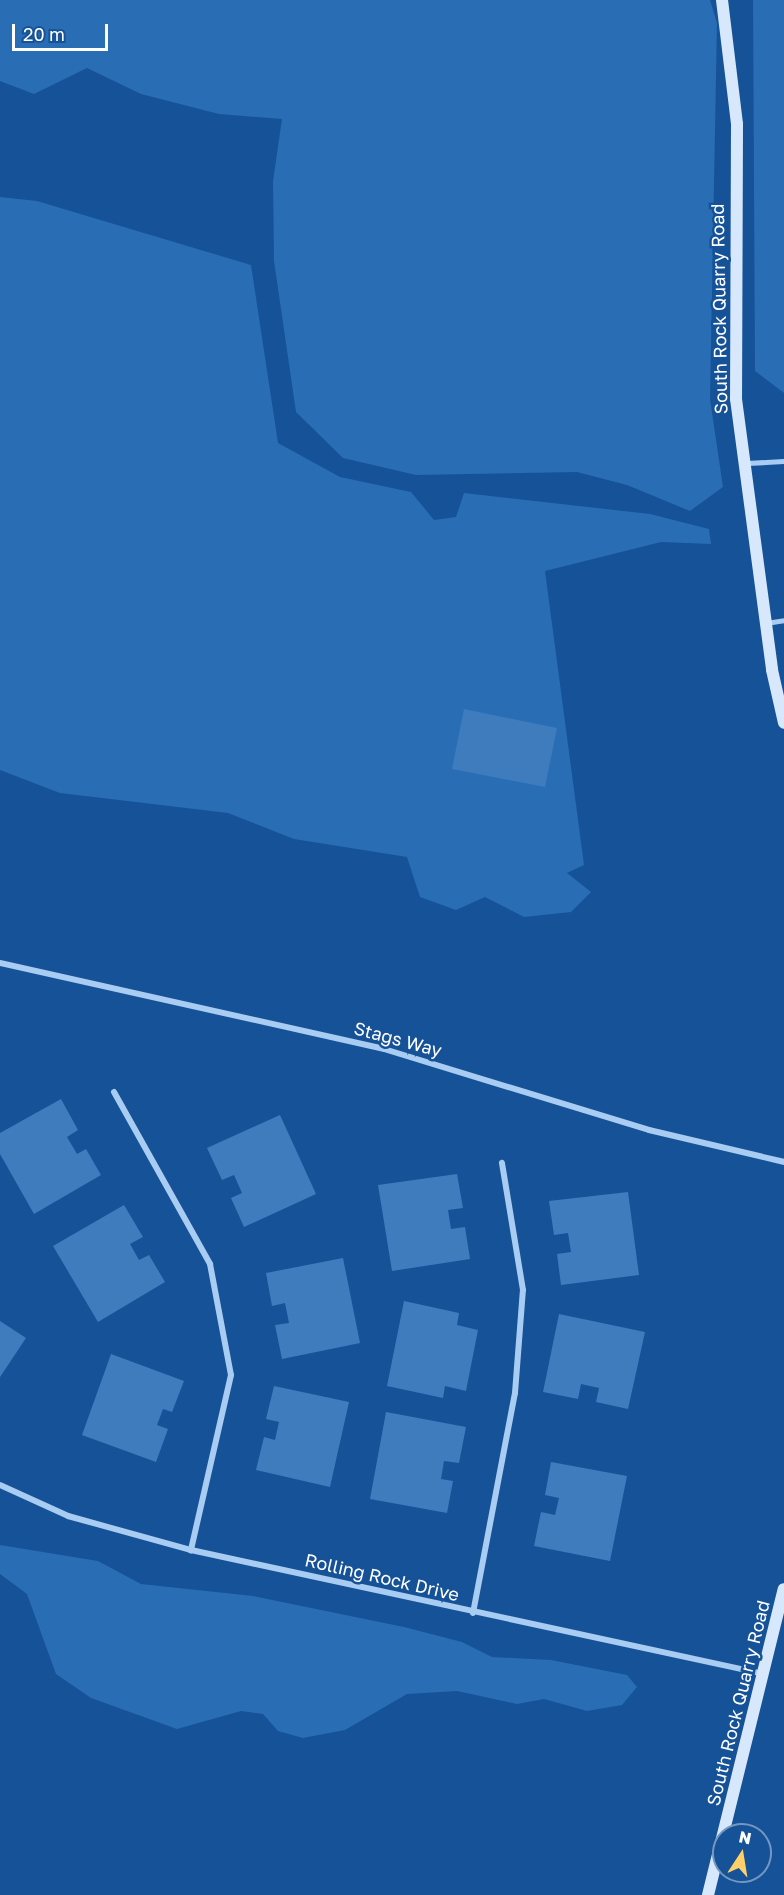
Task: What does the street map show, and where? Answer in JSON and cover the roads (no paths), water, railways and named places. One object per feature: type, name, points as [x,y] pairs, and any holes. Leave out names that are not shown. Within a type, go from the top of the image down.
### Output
[{"type":"street","name":"South Rock Quarry Road","points":[[722,0],[737,124],[736,375],[744,463],[765,623],[784,723]]},
{"type":"street","name":"Stags Way","points":[[0,963],[384,1049],[649,1130],[784,1162]]},
{"type":"street","points":[[114,1092],[210,1264],[231,1375],[191,1550]]},
{"type":"street","points":[[473,1613],[515,1393],[522,1290],[502,1163]]},
{"type":"street","name":"Rolling Rock Drive","points":[[0,1485],[68,1516],[191,1550],[473,1613],[765,1674]]},
{"type":"street","name":"South Rock Quarry Road","points":[[708,1895],[765,1674],[784,1589]]},
{"type":"lane","points":[[744,463],[784,460]]},
{"type":"lane","points":[[765,623],[784,620]]}]
